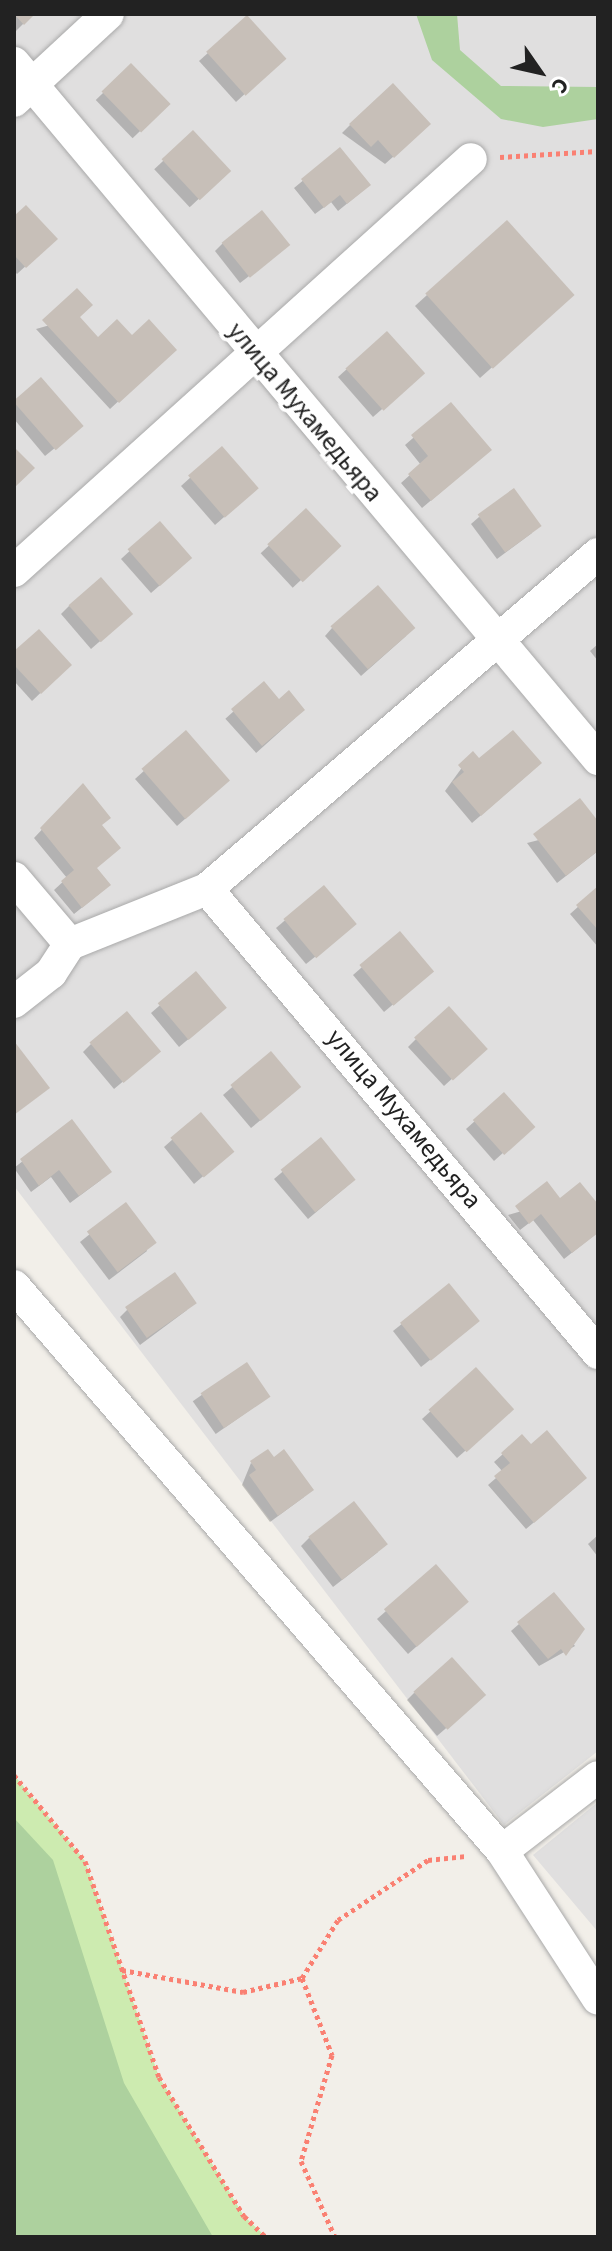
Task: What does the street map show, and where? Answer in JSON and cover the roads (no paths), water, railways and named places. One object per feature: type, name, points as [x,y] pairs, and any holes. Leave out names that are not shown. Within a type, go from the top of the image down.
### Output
[{"type":"street","points":[[20,82],[108,14]]},
{"type":"street","name":"улица Мухамедьяра","points":[[20,82],[598,759]]},
{"type":"street","points":[[14,571],[471,159]]},
{"type":"street","points":[[14,1002],[51,973],[70,944],[207,889],[598,554]]},
{"type":"street","points":[[14,878],[70,944]]},
{"type":"street","name":"улица Мухамедьяра","points":[[207,889],[598,1353]]},
{"type":"street","points":[[14,1286],[502,1851],[598,1999]]},
{"type":"street","points":[[502,1851],[598,1777]]}]
